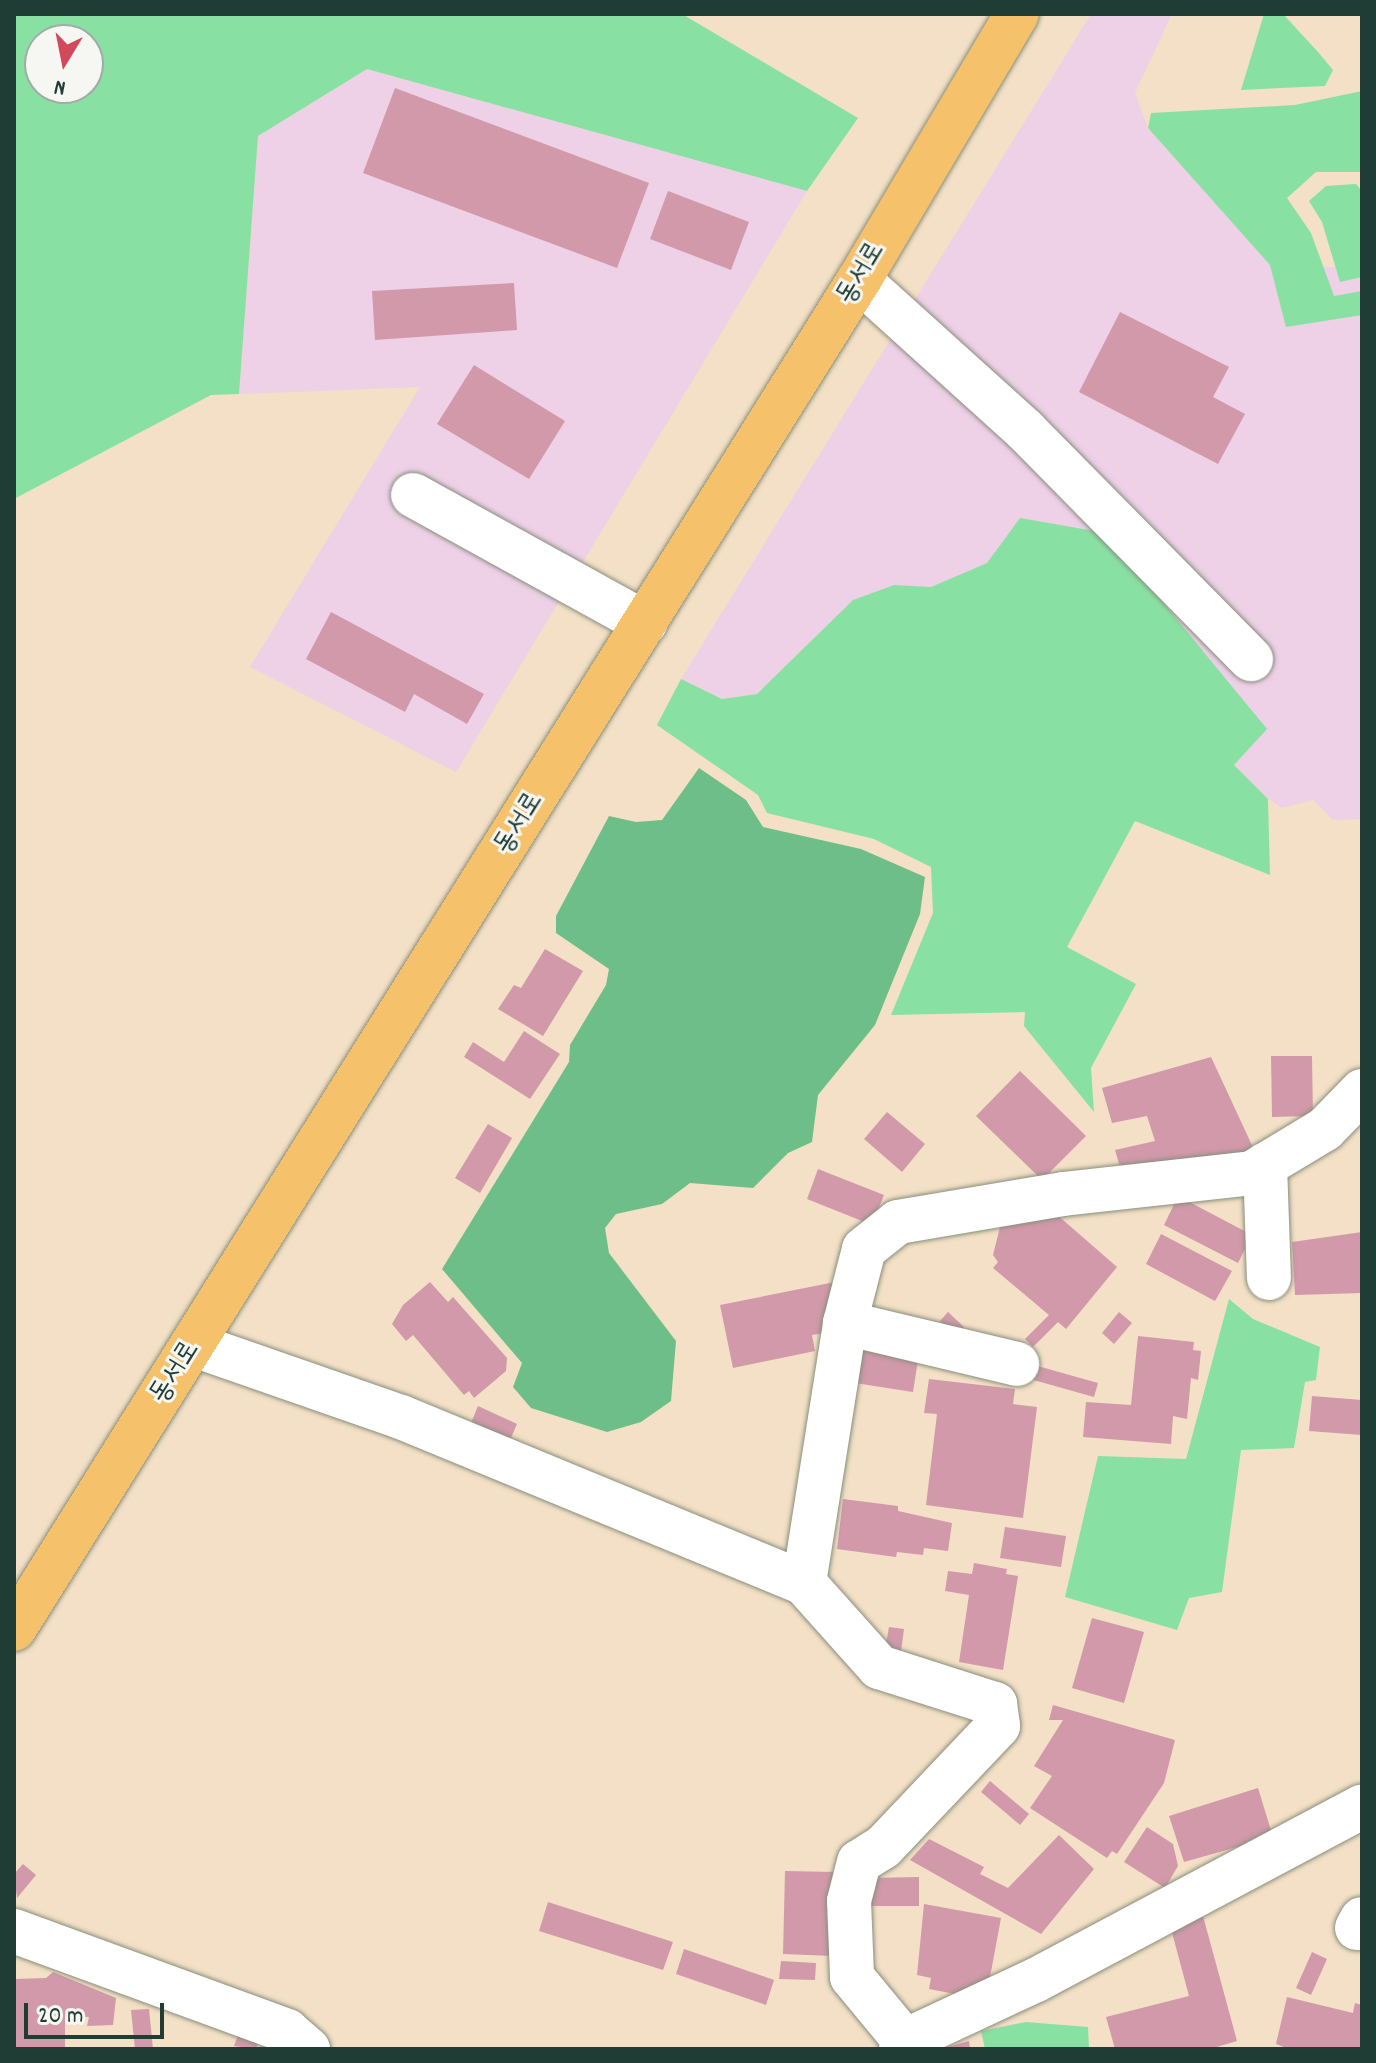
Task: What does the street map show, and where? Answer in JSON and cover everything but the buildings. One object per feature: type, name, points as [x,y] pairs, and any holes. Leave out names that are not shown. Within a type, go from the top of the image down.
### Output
[{"type":"main road","name":"동서로","points":[[14,1629],[859,280],[1017,14]]},
{"type":"street","points":[[859,280],[1025,430],[1251,659]]},
{"type":"street","points":[[413,495],[645,623]]},
{"type":"street","points":[[804,1583],[845,1323],[864,1249],[898,1222],[1063,1194],[1252,1173],[1325,1129],[1362,1091]]},
{"type":"street","points":[[1265,1165],[1269,1278]]},
{"type":"street","points":[[845,1323],[1017,1364]]},
{"type":"street","points":[[194,1345],[401,1417],[804,1583],[879,1667],[995,1704],[998,1726],[883,1847],[859,1862],[849,1901],[852,1977],[903,2045],[1036,1980],[1362,1807]]},
{"type":"street","points":[[14,1931],[287,2031],[308,2049]]},
{"type":"shaded area","points":[[1091,14],[1172,14],[1135,93],[1148,128],[1270,265],[1362,268],[1362,819],[1333,820],[1313,800],[1282,808],[1268,799],[1234,765],[1267,729],[1020,518],[987,563],[931,587],[894,585],[853,600],[757,694],[722,699],[681,679]]},
{"type":"shaded area","points":[[367,69],[807,191],[456,772],[250,667],[420,387],[239,394],[258,136]]},
{"type":"green space","points":[[14,14],[682,14],[858,118],[807,191],[367,69],[258,136],[239,394],[211,395],[14,499]]},
{"type":"green space","points":[[1264,14],[1283,14],[1318,52],[1333,70],[1325,86],[1241,90]]},
{"type":"green space","points":[[1362,91],[1362,172],[1316,172],[1287,198],[1311,233],[1334,296],[1362,291],[1362,315],[1286,327],[1270,265],[1148,128],[1151,113],[1295,105]]},
{"type":"green space","points":[[1356,184],[1362,191],[1362,277],[1340,282],[1322,222],[1309,201],[1326,186]]},
{"type":"green space","points":[[1020,518],[1106,533],[1267,729],[1234,765],[1268,799],[1270,875],[1135,821],[1067,947],[1136,984],[1091,1068],[1094,1112],[1024,1026],[1025,1012],[891,1015],[933,913],[931,867],[874,839],[767,813],[758,795],[657,725],[681,679],[722,699],[757,694],[853,600],[894,585],[931,587],[987,563]]},
{"type":"green space","points":[[699,768],[746,800],[763,827],[861,849],[925,877],[920,914],[875,1025],[818,1095],[812,1142],[788,1153],[753,1188],[690,1183],[662,1204],[616,1214],[605,1228],[609,1253],[676,1341],[671,1401],[641,1422],[607,1432],[531,1408],[513,1387],[522,1363],[442,1269],[569,1062],[570,1045],[606,985],[609,969],[556,933],[556,916],[609,816],[636,822],[662,820]]},
{"type":"green space","points":[[1229,1299],[1253,1319],[1320,1347],[1316,1380],[1305,1382],[1294,1448],[1241,1450],[1222,1592],[1189,1598],[1177,1630],[1065,1597],[1098,1456],[1186,1459]]},
{"type":"green space","points":[[1026,2022],[1088,2027],[1089,2049],[985,2049],[981,2031]]}]
